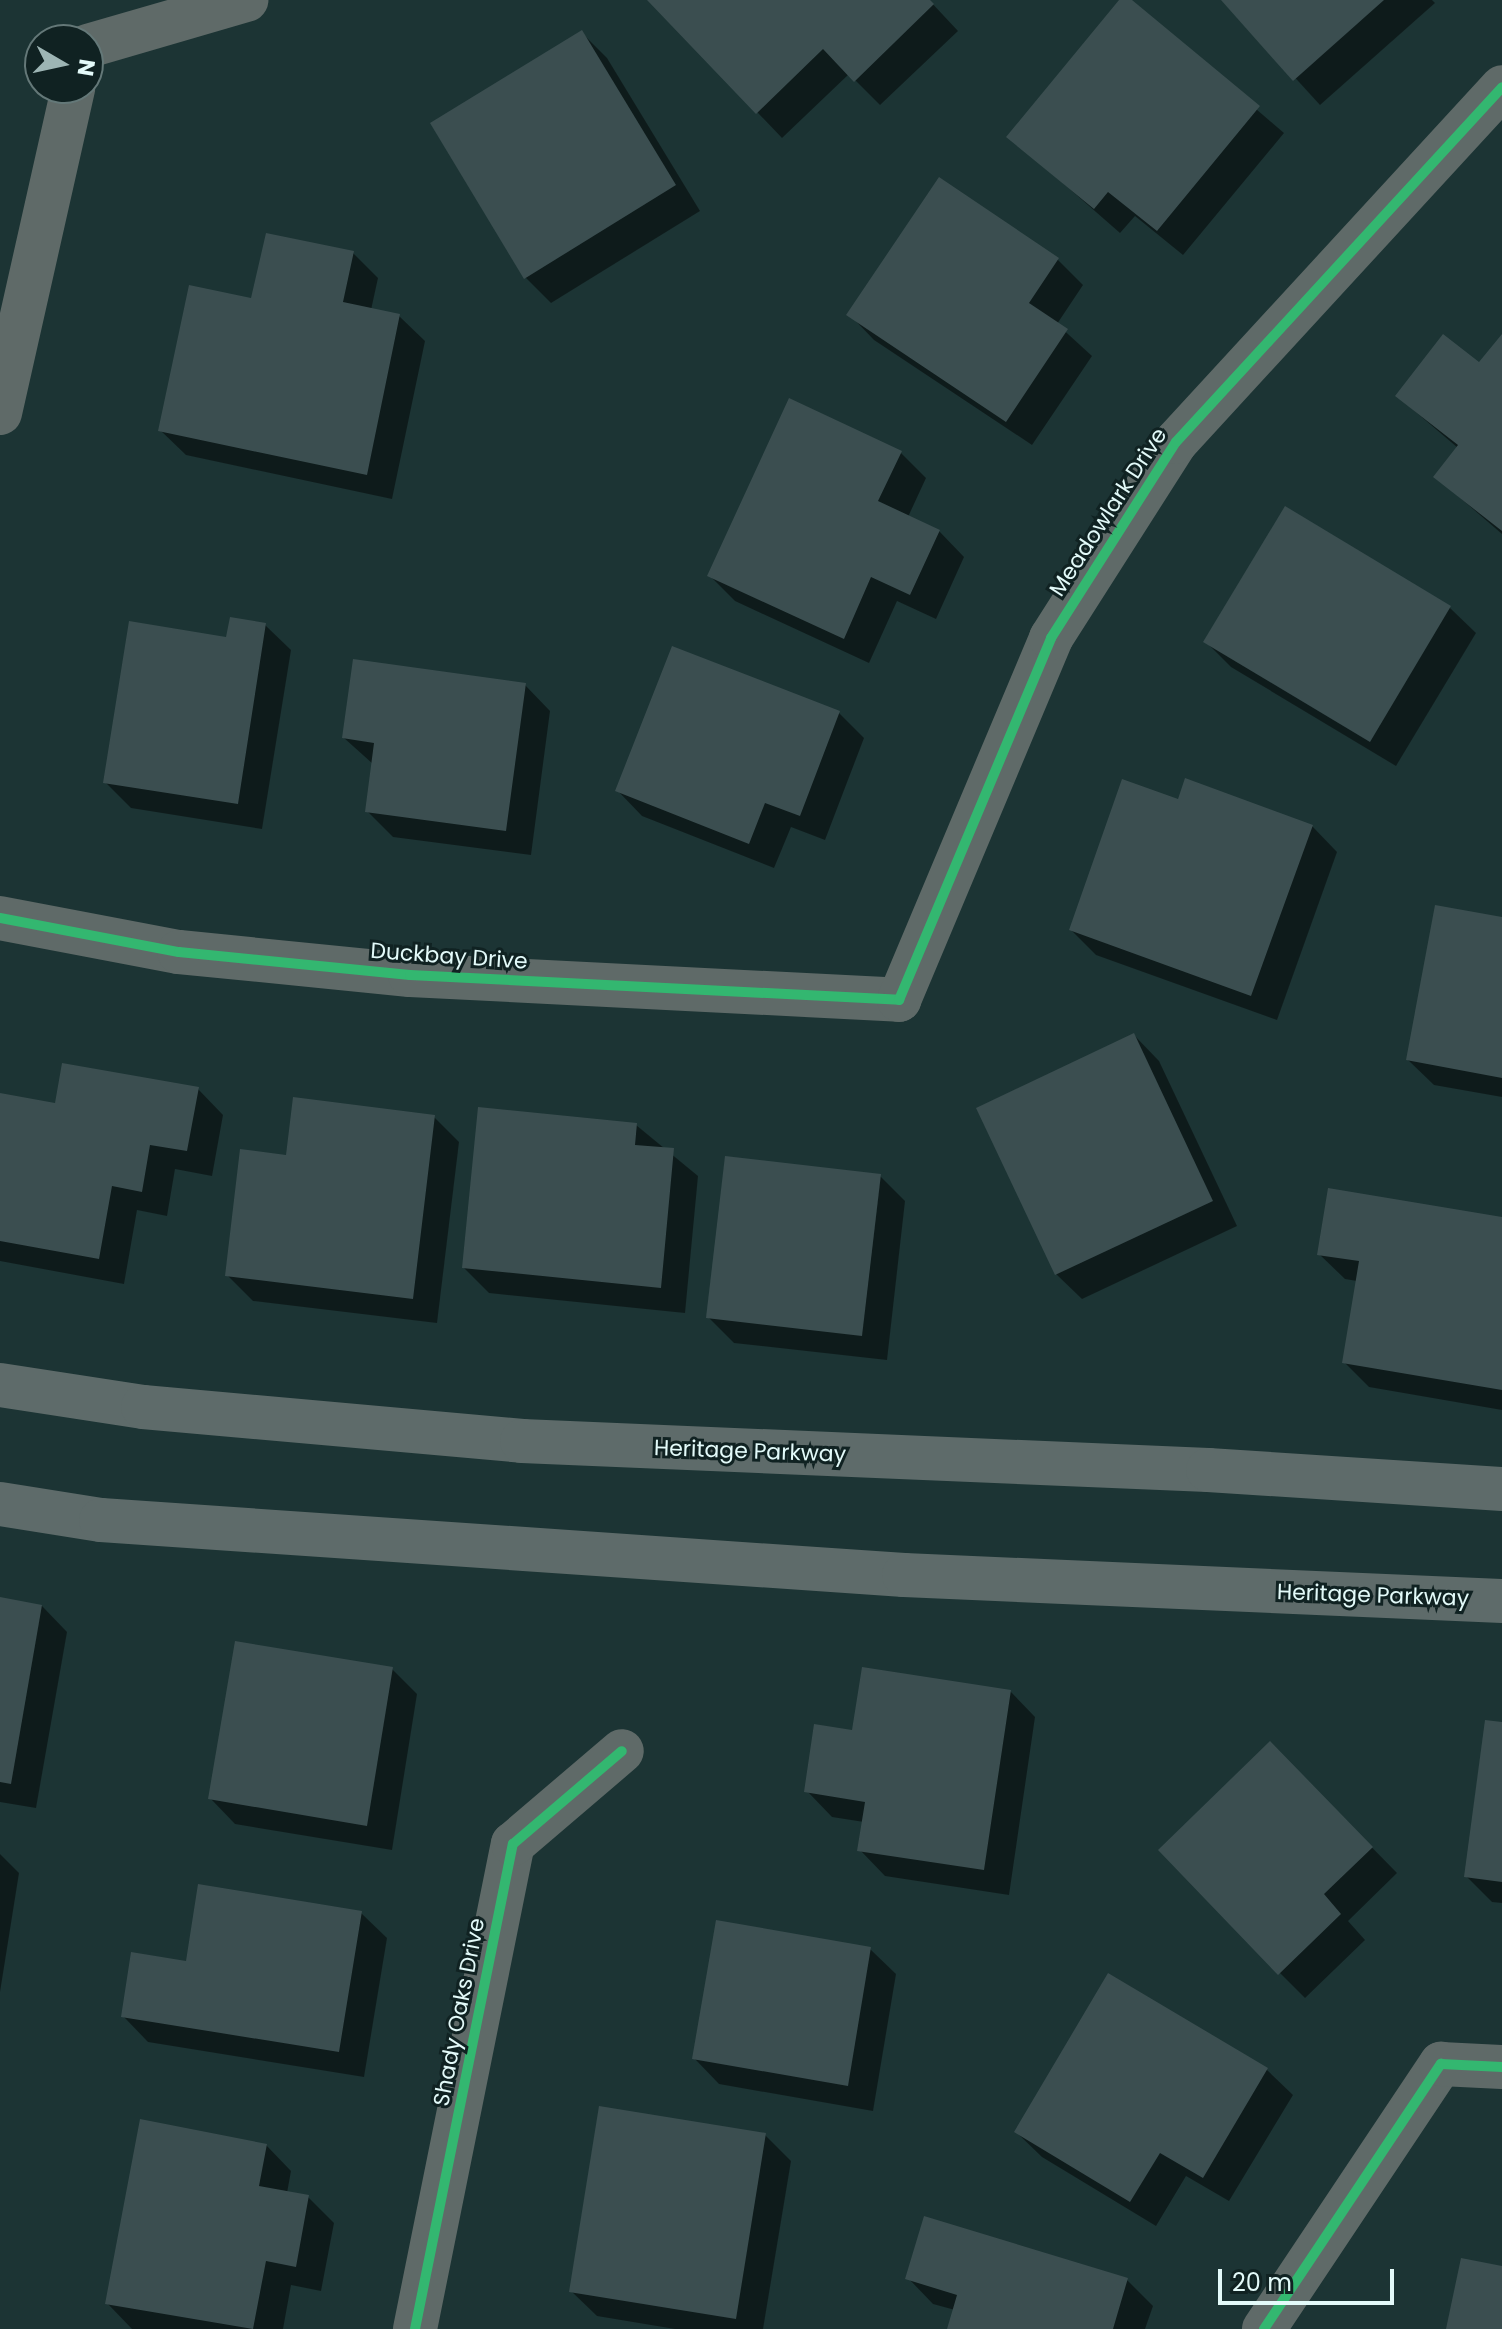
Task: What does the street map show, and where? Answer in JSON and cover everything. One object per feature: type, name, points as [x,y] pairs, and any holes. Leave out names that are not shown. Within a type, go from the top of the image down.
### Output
[{"type":"main road","name":"Heritage Parkway","points":[[0,1385],[143,1407],[522,1441],[1208,1470],[1502,1489]]},
{"type":"main road","name":"Heritage Parkway","points":[[0,1504],[101,1520],[904,1575],[1502,1601]]},
{"type":"street","points":[[104,41],[246,0]]},
{"type":"street","name":"Meadowlark Drive","points":[[899,1000],[1051,638],[1176,442],[1502,87]]},
{"type":"street","points":[[0,413],[69,104]]},
{"type":"street","name":"Duckbay Drive","points":[[0,918],[179,952],[410,975],[899,1000]]},
{"type":"street","name":"Shady Oaks Drive","points":[[415,2329],[513,1844],[622,1751]]},
{"type":"street","points":[[1264,2329],[1441,2064],[1502,2067]]},
{"type":"building","points":[[647,0],[930,0],[934,4],[854,82],[823,49],[756,114]]},
{"type":"building","points":[[1119,0],[1132,0],[1260,106],[1157,231],[1108,192],[1094,209],[1006,137]]},
{"type":"building","points":[[1221,0],[1384,0],[1293,81]]},
{"type":"building","points":[[582,30],[676,185],[524,279],[430,123]]},
{"type":"building","points":[[939,177],[1059,258],[1029,303],[1068,329],[1006,422],[846,315]]},
{"type":"building","points":[[266,233],[354,251],[343,302],[400,314],[367,475],[158,431],[189,285],[251,298]]},
{"type":"building","points":[[1443,334],[1479,362],[1502,334],[1502,531],[1433,477],[1458,445],[1395,396]]},
{"type":"building","points":[[789,398],[902,451],[878,501],[940,530],[910,595],[871,577],[844,639],[707,576]]},
{"type":"building","points":[[1285,506],[1451,606],[1370,742],[1203,642]]},
{"type":"building","points":[[230,617],[266,623],[238,804],[103,783],[129,621],[226,637]]},
{"type":"building","points":[[672,646],[840,711],[800,816],[765,803],[749,844],[615,791]]},
{"type":"building","points":[[353,659],[526,683],[506,831],[365,812],[374,743],[342,738]]},
{"type":"building","points":[[1185,778],[1313,825],[1251,996],[1069,930],[1122,779],[1178,799]]},
{"type":"building","points":[[1435,905],[1502,917],[1502,1078],[1406,1060]]},
{"type":"building","points":[[1134,1033],[1213,1201],[1055,1275],[976,1108]]},
{"type":"building","points":[[62,1063],[199,1087],[187,1151],[150,1145],[142,1192],[112,1186],[99,1259],[0,1241],[0,1093],[55,1103]]},
{"type":"building","points":[[293,1097],[435,1115],[413,1299],[225,1276],[240,1149],[286,1155]]},
{"type":"building","points":[[478,1107],[637,1123],[635,1145],[674,1148],[661,1288],[462,1268]]},
{"type":"building","points":[[725,1156],[881,1174],[862,1336],[706,1318]]},
{"type":"building","points":[[1328,1188],[1502,1217],[1502,1390],[1342,1363],[1359,1261],[1317,1255]]},
{"type":"building","points":[[0,1597],[42,1605],[11,1784],[0,1782]]},
{"type":"building","points":[[235,1641],[393,1667],[367,1826],[208,1799]]},
{"type":"building","points":[[862,1667],[1011,1690],[984,1870],[857,1851],[865,1802],[804,1792],[814,1724],[852,1730]]},
{"type":"building","points":[[1485,1720],[1502,1722],[1502,1882],[1464,1877]]},
{"type":"building","points":[[1270,1741],[1373,1847],[1324,1894],[1341,1914],[1278,1975],[1158,1850]]},
{"type":"building","points":[[198,1884],[362,1911],[339,2052],[121,2017],[131,1952],[186,1961]]},
{"type":"building","points":[[716,1920],[871,1947],[848,2086],[692,2059]]},
{"type":"building","points":[[1108,1973],[1268,2068],[1203,2178],[1160,2153],[1130,2202],[1014,2132]]},
{"type":"building","points":[[599,2106],[766,2133],[736,2319],[569,2292]]},
{"type":"building","points":[[140,2119],[267,2144],[259,2186],[309,2195],[296,2267],[266,2261],[253,2329],[105,2304]]},
{"type":"building","points":[[924,2216],[1128,2278],[1113,2329],[947,2329],[957,2295],[905,2279]]},
{"type":"building","points":[[1461,2258],[1502,2266],[1502,2329],[1446,2329]]},
{"type":"cycle path","points":[[0,918],[179,952],[410,975],[899,1000],[1051,638],[1176,442],[1502,87]]},
{"type":"cycle path","points":[[415,2329],[513,1844],[622,1751]]},
{"type":"cycle path","points":[[1264,2329],[1441,2064],[1502,2067]]}]
